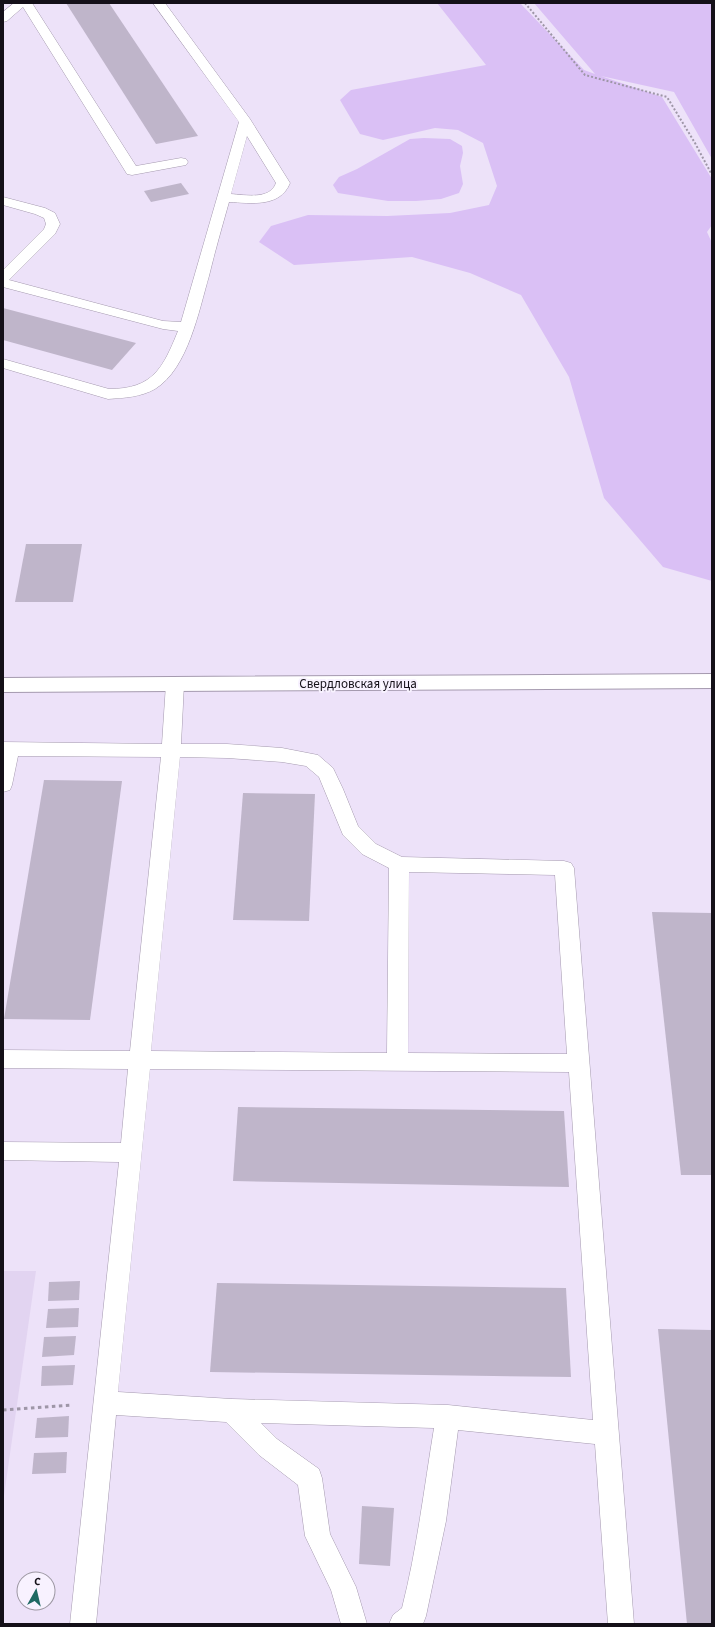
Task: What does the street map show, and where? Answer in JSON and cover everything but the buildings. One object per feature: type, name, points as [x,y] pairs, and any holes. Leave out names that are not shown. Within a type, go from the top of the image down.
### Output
[{"type":"main road","name":"Свердловская улица","points":[[3,685],[712,680]]},
{"type":"lane","points":[[3,18],[22,3]]},
{"type":"lane","points":[[26,3],[132,171],[181,162]]},
{"type":"lane","points":[[159,3],[245,122],[283,183],[282,189],[277,195],[268,198],[224,198]]},
{"type":"lane","points":[[3,363],[108,394],[119,395],[133,393],[145,389],[159,380],[178,352],[187,328],[245,122]]},
{"type":"lane","points":[[3,202],[40,211],[50,216],[53,224],[50,231],[3,278]]},
{"type":"lane","points":[[3,283],[163,325],[187,328]]},
{"type":"lane","points":[[83,1624],[171,750],[175,684]]},
{"type":"lane","points":[[3,785],[6,749],[171,750],[282,755],[311,760],[326,773],[350,830],[369,849],[399,864],[564,868],[621,1624]]},
{"type":"lane","points":[[397,1062],[399,864]]},
{"type":"lane","points":[[3,1059],[578,1063]]},
{"type":"lane","points":[[3,1151],[131,1153]]},
{"type":"lane","points":[[106,1402],[232,1411],[448,1417],[606,1433]]},
{"type":"lane","points":[[232,1411],[268,1447],[310,1478],[318,1536],[343,1587],[354,1624]]},
{"type":"lane","points":[[402,1624],[413,1616],[422,1579],[433,1522],[438,1473],[448,1417]]},
{"type":"path","points":[[525,3],[585,75],[667,98],[695,143],[712,175]]},
{"type":"path","points":[[3,1410],[106,1402]]},
{"type":"shaded area","points":[[437,3],[520,3],[584,70],[595,74],[534,3],[712,3],[712,159],[674,92],[601,76],[662,97],[712,179],[712,225],[707,232],[712,243],[712,581],[663,567],[604,498],[569,377],[521,295],[470,273],[412,257],[294,265],[259,242],[271,226],[308,215],[387,216],[450,213],[489,205],[497,186],[483,143],[458,130],[435,128],[383,140],[360,134],[340,100],[351,90],[486,65]]},
{"type":"shaded area","points":[[410,139],[450,139],[462,146],[463,153],[460,166],[463,184],[459,193],[441,199],[388,201],[338,193],[333,185],[339,177],[357,169]]},
{"type":"shaded area","points":[[3,1271],[36,1271],[3,1503]]}]
